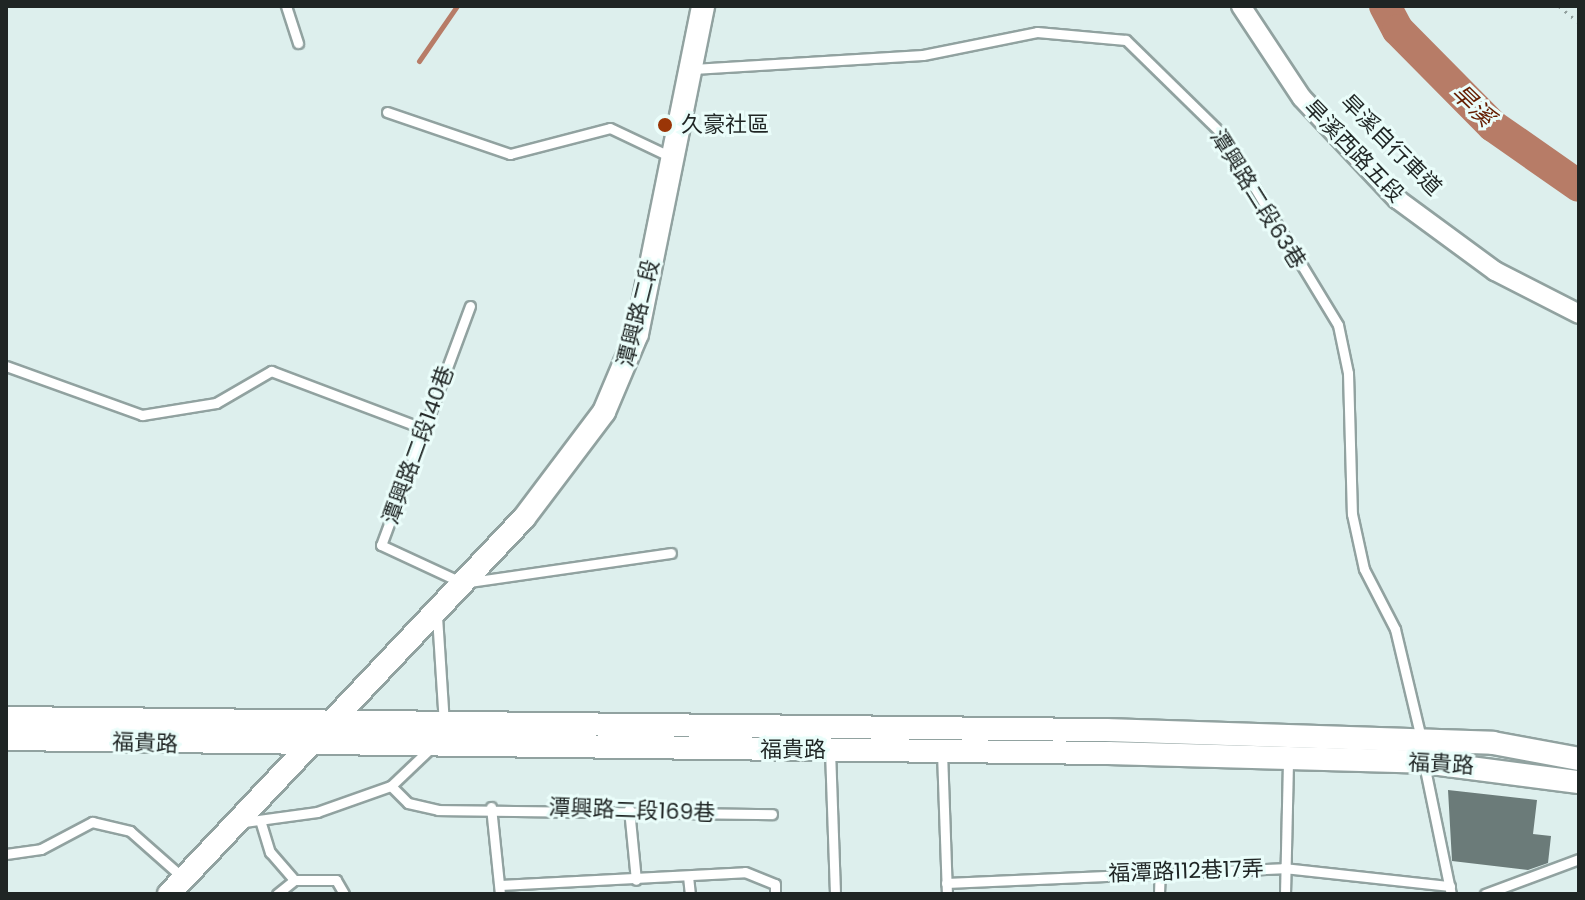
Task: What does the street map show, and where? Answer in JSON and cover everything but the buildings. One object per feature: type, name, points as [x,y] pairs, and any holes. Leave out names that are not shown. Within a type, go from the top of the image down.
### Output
[{"type":"street","name":"潭興路二段","points":[[177,887],[250,821],[331,721],[439,609],[563,472],[622,377],[637,334],[703,6]]},
{"type":"street","name":"旱溪西路五段","points":[[1241,6],[1302,98],[1397,199],[1495,271],[1579,314]]},
{"type":"street","name":"福貴路","points":[[6,718],[1422,739],[1579,759]]},
{"type":"street","name":"福貴路","points":[[6,739],[308,748],[434,746],[830,750],[1424,762],[1579,782]]},
{"type":"lane","points":[[286,6],[298,43]]},
{"type":"lane","name":"潭興路二段63巷","points":[[690,69],[923,55],[1037,32],[1126,40],[1222,134],[1338,325],[1348,373],[1352,514],[1364,569],[1395,629],[1422,739],[1450,890]]},
{"type":"lane","points":[[387,112],[510,154],[610,128],[671,157]]},
{"type":"lane","name":"潭興路二段140巷","points":[[463,583],[381,545],[422,428],[470,306]]},
{"type":"lane","points":[[6,366],[142,415],[216,403],[271,371],[422,428]]},
{"type":"lane","points":[[463,583],[671,553]]},
{"type":"lane","points":[[439,609],[444,723]]},
{"type":"lane","points":[[294,880],[270,852],[250,821],[317,812],[391,786],[434,746]]},
{"type":"lane","points":[[830,750],[835,894]]},
{"type":"lane","points":[[942,752],[947,894]]},
{"type":"lane","points":[[1285,894],[1283,868],[1288,759]]},
{"type":"lane","name":"潭興路二段169巷","points":[[391,786],[408,803],[438,810],[491,807],[772,814]]},
{"type":"lane","points":[[491,807],[500,890],[588,889],[636,880],[745,872],[775,884],[775,894]]},
{"type":"lane","points":[[629,809],[636,880]]},
{"type":"lane","points":[[6,854],[41,849],[92,822],[130,831],[177,887]]},
{"type":"lane","points":[[1485,894],[1579,859]]},
{"type":"lane","name":"福潭路112巷17弄","points":[[946,883],[1160,870],[1283,868],[1450,890]]},
{"type":"lane","points":[[1159,894],[1160,870]]},
{"type":"lane","points":[[688,876],[690,894]]},
{"type":"lane","points":[[277,894],[294,880],[336,880],[344,894]]},
{"type":"path","points":[[1559,6],[1579,23]]},
{"type":"waterway","points":[[419,61],[457,6]]},
{"type":"waterway","name":"旱溪","points":[[1385,6],[1398,30],[1493,126],[1579,186]]},
{"type":"place","name":"久豪社區","points":[[665,125]]}]
